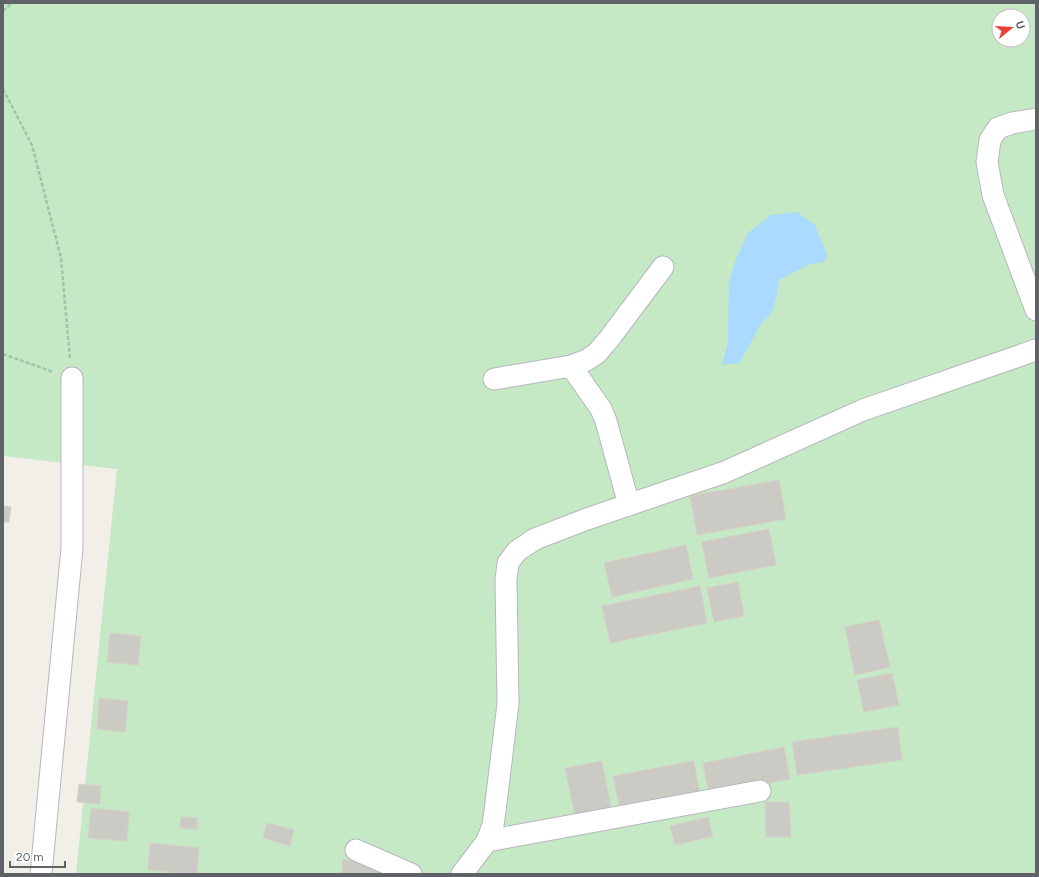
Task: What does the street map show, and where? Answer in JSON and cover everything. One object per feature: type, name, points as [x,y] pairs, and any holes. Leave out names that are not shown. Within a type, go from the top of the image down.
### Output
[{"type":"street","points":[[1036,119],[1012,123],[998,128],[990,140],[988,162],[993,195],[1036,310]]},
{"type":"street","points":[[494,378],[571,366],[587,360],[597,353],[609,339],[663,267]]},
{"type":"street","points":[[462,874],[487,841],[495,811],[508,704],[506,580],[508,563],[517,551],[535,540],[588,519],[725,472],[863,410],[1036,350]]},
{"type":"street","points":[[571,366],[601,409],[606,421],[629,505]]},
{"type":"street","points":[[41,874],[72,548],[72,378]]},
{"type":"street","points":[[487,841],[760,791]]},
{"type":"street","points":[[356,850],[411,874]]},
{"type":"path","points":[[3,11],[12,3]]},
{"type":"path","points":[[3,89],[32,145],[61,258],[72,378],[3,354]]},
{"type":"green space","points":[[3,3],[1036,3],[1036,874],[76,874],[117,469],[3,456]]},
{"type":"water","points":[[797,212],[815,225],[827,255],[824,262],[810,264],[779,280],[776,299],[771,314],[761,324],[739,363],[722,365],[728,343],[729,283],[736,259],[748,233],[771,215]]},
{"type":"building","points":[[779,480],[786,519],[697,535],[690,496]]},
{"type":"building","points":[[3,506],[11,507],[9,522],[3,522]]},
{"type":"building","points":[[769,529],[776,565],[709,578],[702,542]]},
{"type":"building","points":[[686,545],[693,579],[612,597],[604,563]]},
{"type":"building","points":[[738,582],[744,616],[714,622],[707,588]]},
{"type":"building","points":[[700,586],[707,623],[610,643],[602,606]]},
{"type":"building","points":[[879,620],[890,667],[855,675],[845,627]]},
{"type":"building","points":[[110,633],[141,636],[138,665],[107,662]]},
{"type":"building","points":[[892,673],[899,705],[864,712],[857,680]]},
{"type":"building","points":[[99,698],[128,701],[125,732],[97,729]]},
{"type":"building","points":[[898,727],[902,760],[797,775],[792,742]]},
{"type":"building","points":[[784,747],[790,779],[709,794],[703,763]]},
{"type":"building","points":[[602,761],[611,808],[575,816],[565,768]]},
{"type":"building","points":[[694,761],[701,799],[621,814],[613,776]]},
{"type":"building","points":[[79,784],[101,786],[100,804],[77,802]]},
{"type":"building","points":[[765,802],[789,802],[791,837],[766,837]]},
{"type":"building","points":[[91,808],[129,812],[127,841],[88,838]]},
{"type":"building","points":[[181,817],[198,818],[197,830],[180,828]]},
{"type":"building","points":[[708,817],[713,836],[675,845],[670,826]]},
{"type":"building","points":[[267,823],[294,830],[290,846],[263,838]]},
{"type":"building","points":[[150,843],[199,848],[197,874],[148,870]]},
{"type":"building","points":[[343,859],[390,871],[390,874],[342,874]]}]
